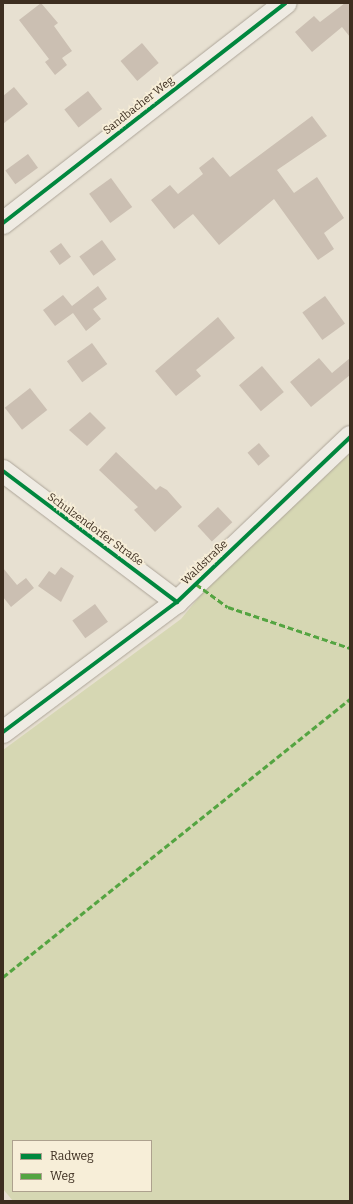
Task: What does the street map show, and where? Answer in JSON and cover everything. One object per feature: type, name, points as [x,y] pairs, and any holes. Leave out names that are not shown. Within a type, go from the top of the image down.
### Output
[{"type":"street","name":"Sandbacher Weg","points":[[3,223],[286,3]]},
{"type":"street","name":"Waldstraße","points":[[3,732],[177,602],[350,437]]},
{"type":"street","name":"Schulzendorfer Straße","points":[[3,471],[177,602]]},
{"type":"green space","points":[[350,449],[350,1201],[13,1201],[3,1189],[3,750],[181,619],[218,574]]},
{"type":"building","points":[[41,3],[58,23],[54,26],[72,51],[62,58],[67,65],[55,75],[45,62],[49,59],[19,20]]},
{"type":"building","points":[[345,3],[350,3],[350,37],[342,27],[312,52],[295,32],[314,16],[320,22]]},
{"type":"building","points":[[142,43],[159,63],[137,81],[121,61]]},
{"type":"building","points":[[14,87],[28,104],[3,124],[3,96]]},
{"type":"building","points":[[88,91],[102,109],[79,128],[64,109]]},
{"type":"building","points":[[312,116],[327,136],[277,170],[294,193],[317,177],[344,218],[324,233],[334,249],[318,260],[274,199],[219,245],[193,214],[174,229],[151,200],[170,185],[178,194],[203,174],[199,168],[213,157],[230,177]]},
{"type":"building","points":[[28,154],[38,168],[15,184],[5,170]]},
{"type":"building","points":[[111,178],[132,207],[110,223],[89,194]]},
{"type":"building","points":[[102,240],[116,259],[93,276],[79,256]]},
{"type":"building","points":[[61,243],[71,257],[60,265],[50,251]]},
{"type":"building","points":[[98,286],[107,299],[93,309],[101,319],[86,331],[73,313],[55,326],[43,310],[63,295],[72,306]]},
{"type":"building","points":[[325,296],[345,324],[322,340],[302,312]]},
{"type":"building","points":[[218,317],[235,338],[196,370],[201,376],[176,396],[155,371]]},
{"type":"building","points":[[92,343],[107,364],[82,382],[67,361]]},
{"type":"building","points":[[319,358],[332,373],[350,358],[350,375],[311,407],[290,382]]},
{"type":"building","points":[[262,366],[284,392],[261,411],[239,385]]},
{"type":"building","points":[[30,388],[47,410],[22,430],[5,408]]},
{"type":"building","points":[[90,412],[106,428],[87,446],[69,430]]},
{"type":"building","points":[[259,443],[270,456],[258,466],[248,453]]},
{"type":"building","points":[[116,452],[156,490],[160,486],[167,490],[182,507],[155,532],[134,510],[138,507],[99,470]]},
{"type":"building","points":[[218,507],[232,522],[212,541],[198,526]]},
{"type":"building","points":[[61,567],[74,576],[61,602],[38,586],[49,571],[55,575]]},
{"type":"building","points":[[3,568],[17,585],[26,578],[34,588],[11,607],[3,597]]},
{"type":"building","points":[[95,604],[108,622],[85,638],[72,620]]},
{"type":"marked path","points":[[196,584],[228,607],[350,648]]},
{"type":"marked path","points":[[3,977],[350,699]]},
{"type":"cycle path","points":[[3,223],[286,3]]},
{"type":"cycle path","points":[[3,732],[177,602],[350,437]]},
{"type":"cycle path","points":[[3,471],[177,602]]}]
